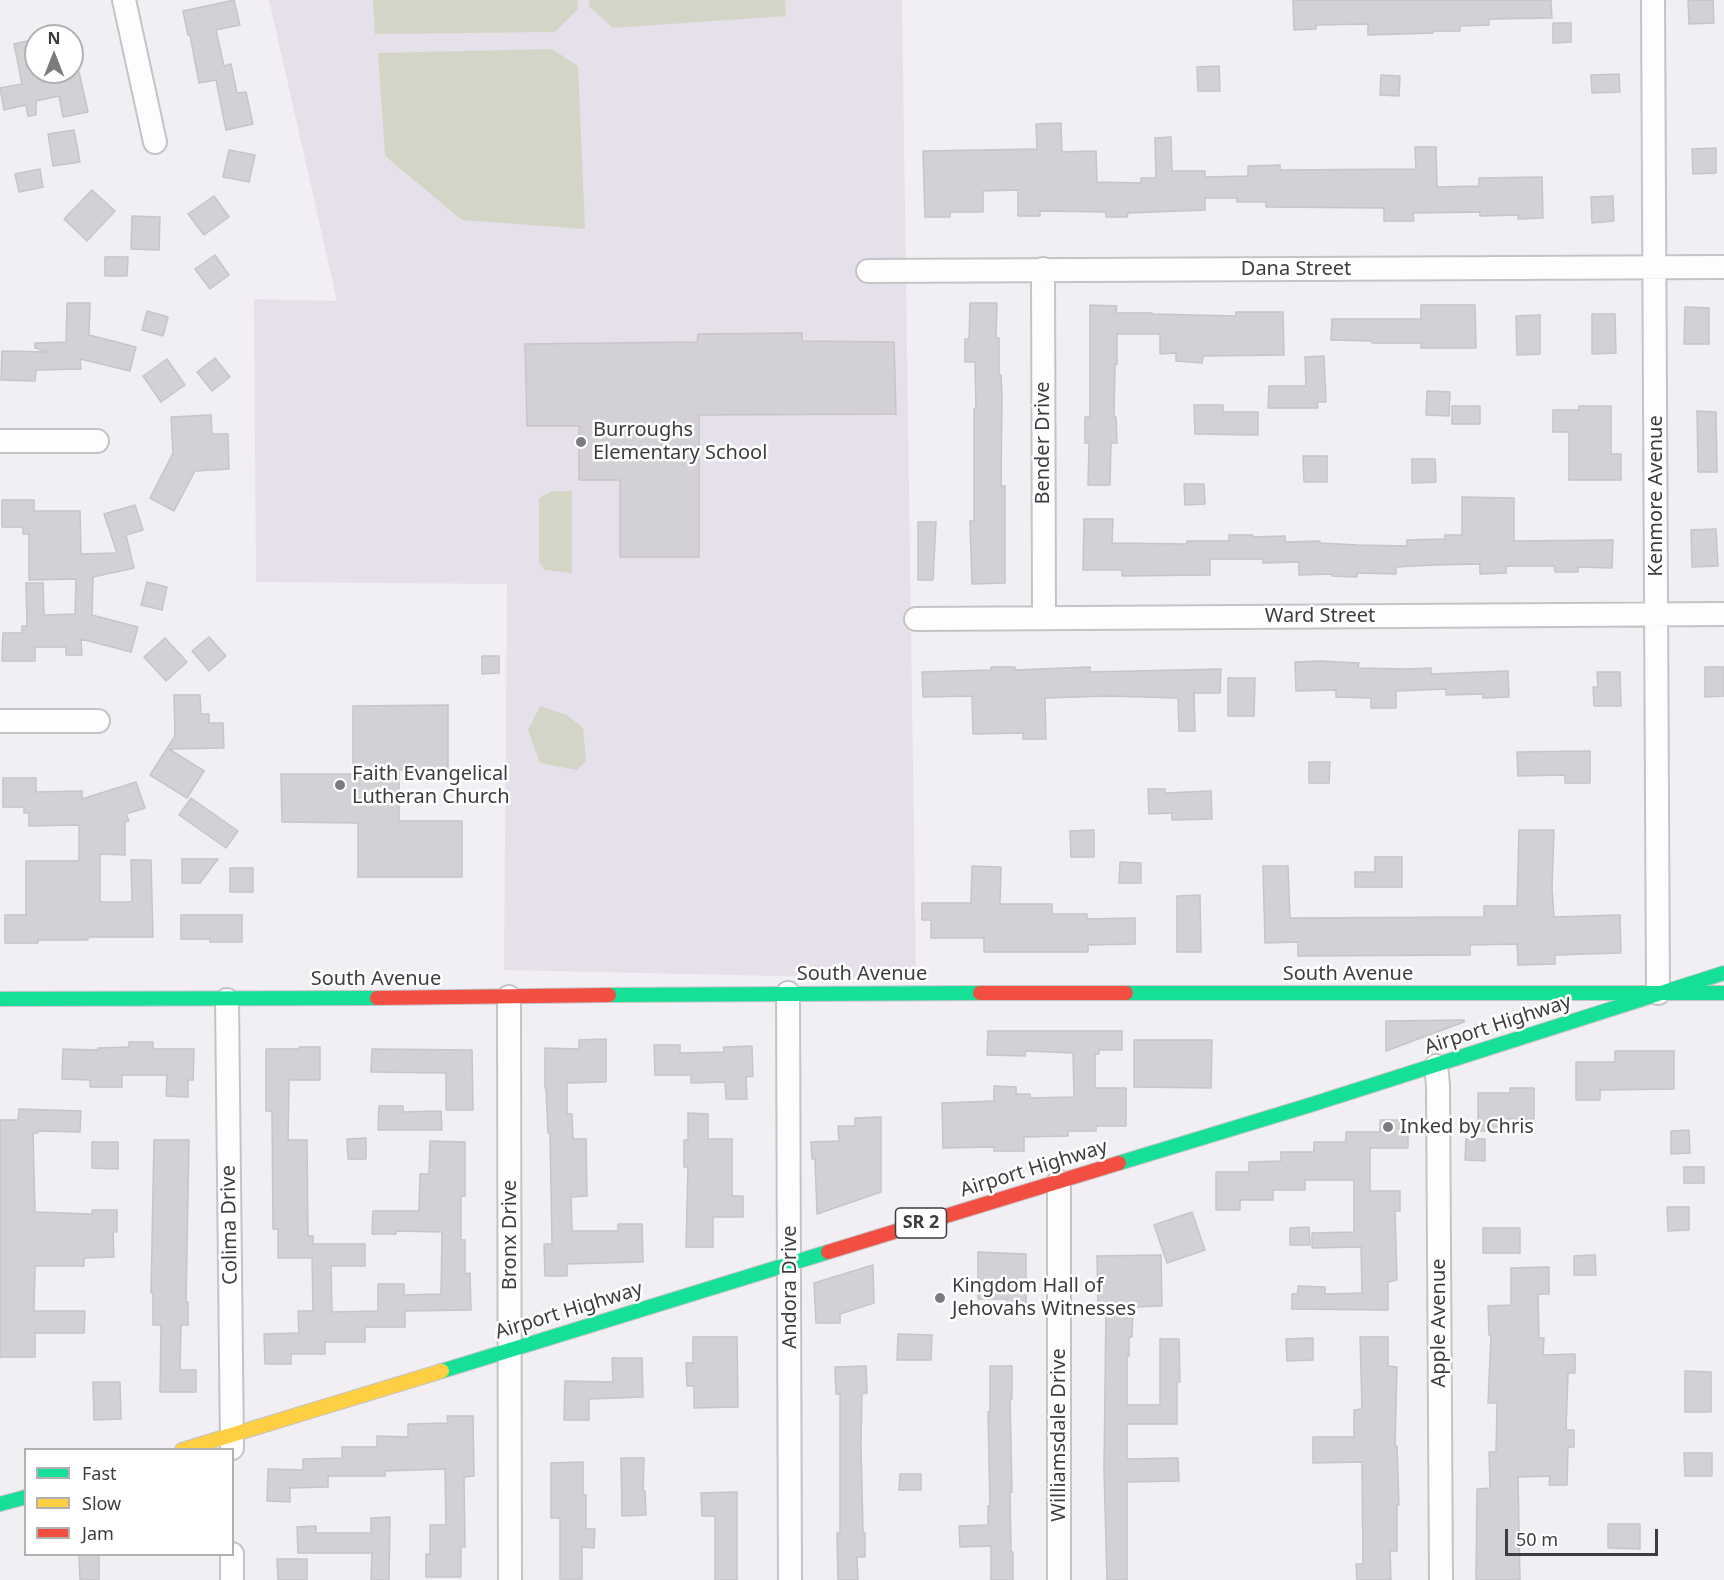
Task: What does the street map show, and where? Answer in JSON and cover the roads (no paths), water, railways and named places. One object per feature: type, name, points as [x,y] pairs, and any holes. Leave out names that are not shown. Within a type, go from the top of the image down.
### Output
[{"type":"street","points":[[124,0],[155,142]]},
{"type":"street","name":"Kenmore Avenue","points":[[1653,0],[1658,993]]},
{"type":"street","name":"Dana Street","points":[[868,271],[1724,267]]},
{"type":"street","name":"Bender Drive","points":[[1043,269],[1044,617]]},
{"type":"street","points":[[0,441],[97,441]]},
{"type":"street","name":"Ward Street","points":[[916,619],[1724,614]]},
{"type":"street","points":[[0,722],[98,722]]},
{"type":"street","name":"Airport Highway","points":[[189,1448],[232,1442],[510,1349],[1436,1066],[1724,973]]},
{"type":"street","name":"South Avenue","points":[[0,999],[227,1000],[788,993],[1724,993]]},
{"type":"street","name":"Andora Drive","points":[[788,993],[790,1580]]},
{"type":"street","name":"Bronx Drive","points":[[509,997],[510,1580]]},
{"type":"street","name":"Colima Drive","points":[[227,1000],[232,1442]]},
{"type":"street","name":"Apple Avenue","points":[[1436,1066],[1438,1085],[1441,1580]]},
{"type":"street","name":"Williamsdale Drive","points":[[1059,1182],[1059,1580]]},
{"type":"street","points":[[0,1504],[24,1498]]},
{"type":"street","points":[[232,1556],[232,1580]]},
{"type":"place","name":"Burroughs Elementary School","points":[[581,442]]},
{"type":"place","name":"Faith Evangelical Lutheran Church","points":[[340,785]]},
{"type":"place","name":"Inked by Chris","points":[[1388,1127]]},
{"type":"place","name":"Kingdom Hall of Jehovahs Witnesses","points":[[940,1298]]}]
